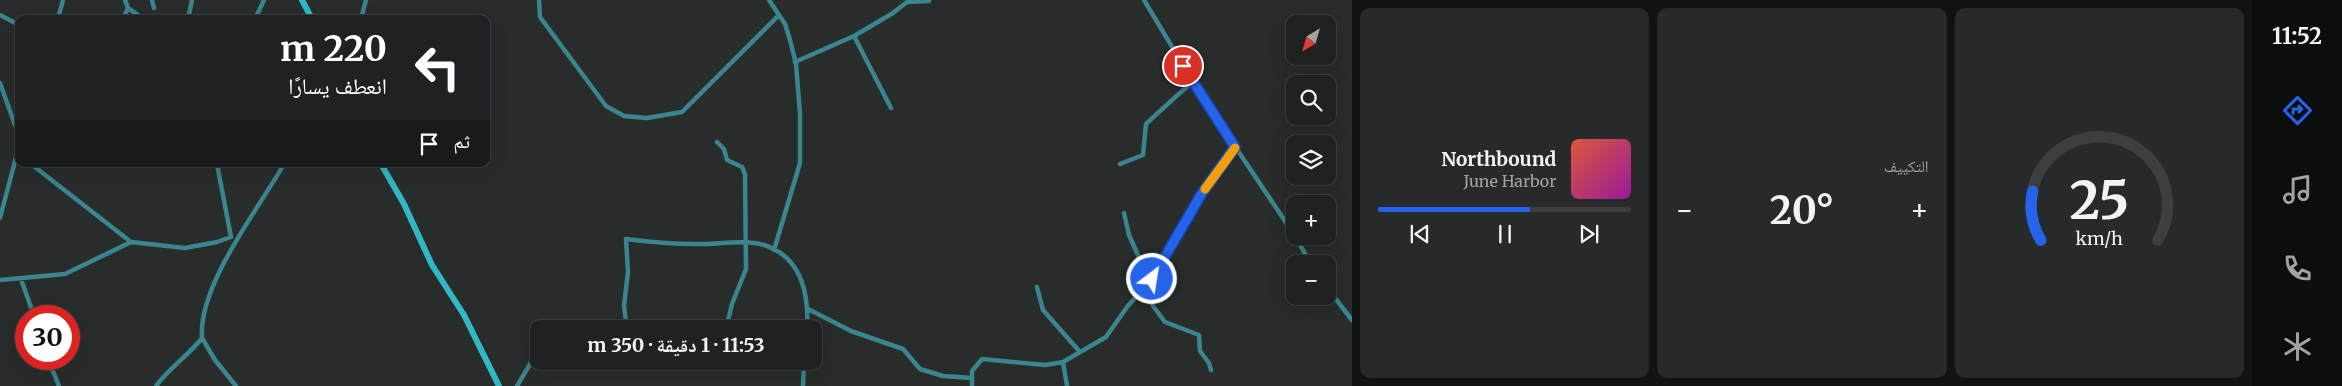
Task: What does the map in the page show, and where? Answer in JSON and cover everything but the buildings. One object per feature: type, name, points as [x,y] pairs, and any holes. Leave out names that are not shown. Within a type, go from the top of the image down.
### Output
[{"type":"street","points":[[59,15],[63,0]]},
{"type":"street","points":[[125,15],[128,8],[126,0]]},
{"type":"street","points":[[152,0],[154,8]]},
{"type":"street","points":[[189,15],[192,0]]},
{"type":"street","points":[[257,15],[264,0]]},
{"type":"street","points":[[302,0],[310,15]]},
{"type":"street","points":[[362,15],[366,0]]},
{"type":"street","points":[[539,0],[540,17],[606,106],[624,116],[647,118],[682,112],[779,15]]},
{"type":"street","points":[[769,0],[785,24],[795,62],[800,163],[774,250]]},
{"type":"street","points":[[1144,0],[1193,83],[1286,223]]},
{"type":"street","points":[[795,62],[854,36],[893,13],[907,2],[929,1]]},
{"type":"street","points":[[128,8],[138,15]]},
{"type":"street","points":[[0,15],[15,23]]},
{"type":"street","points":[[854,36],[891,108]]},
{"type":"street","points":[[0,83],[15,125]]},
{"type":"street","points":[[1120,164],[1143,155],[1146,124],[1170,104],[1189,84],[1193,83]]},
{"type":"street","points":[[717,142],[724,149],[727,160],[742,168],[746,174],[746,269],[732,304],[728,320]]},
{"type":"street","points":[[972,386],[972,371],[982,360],[1044,366],[1062,362],[1106,337],[1127,307],[1148,284],[1202,193],[1235,147]]},
{"type":"street","points":[[0,218],[15,165]]},
{"type":"street","points":[[35,167],[131,242],[185,248],[217,242],[239,235]]},
{"type":"street","points":[[218,167],[231,237]]},
{"type":"street","points":[[236,386],[215,360],[202,338],[201,324],[222,266],[239,235],[282,167]]},
{"type":"street","points":[[383,167],[404,204],[432,265],[464,314],[499,386]]},
{"type":"street","points":[[1124,213],[1128,235],[1148,284],[1153,306],[1165,322],[1200,335],[1200,351],[1209,363],[1211,370]]},
{"type":"street","points":[[625,320],[624,306],[628,272],[626,239],[685,244],[762,245],[774,250],[793,264],[801,276],[808,309],[807,320]]},
{"type":"street","points":[[0,280],[65,274],[131,242]]},
{"type":"street","points":[[21,279],[30,305]]},
{"type":"street","points":[[1037,287],[1043,310],[1080,352]]},
{"type":"street","points":[[1336,299],[1352,320]]},
{"type":"street","points":[[808,309],[851,331],[903,349],[920,369],[943,376],[972,378]]},
{"type":"street","points":[[156,386],[166,372],[192,351],[202,338]]},
{"type":"street","points":[[1062,362],[1067,386]]},
{"type":"street","points":[[517,386],[530,364]]},
{"type":"street","points":[[52,370],[59,386]]},
{"type":"street","points":[[803,386],[804,370]]},
{"type":"slow traffic","points":[[1205,189],[1235,148]]},
{"type":"route","points":[[1152,279],[1202,193],[1235,147],[1183,66]]}]
